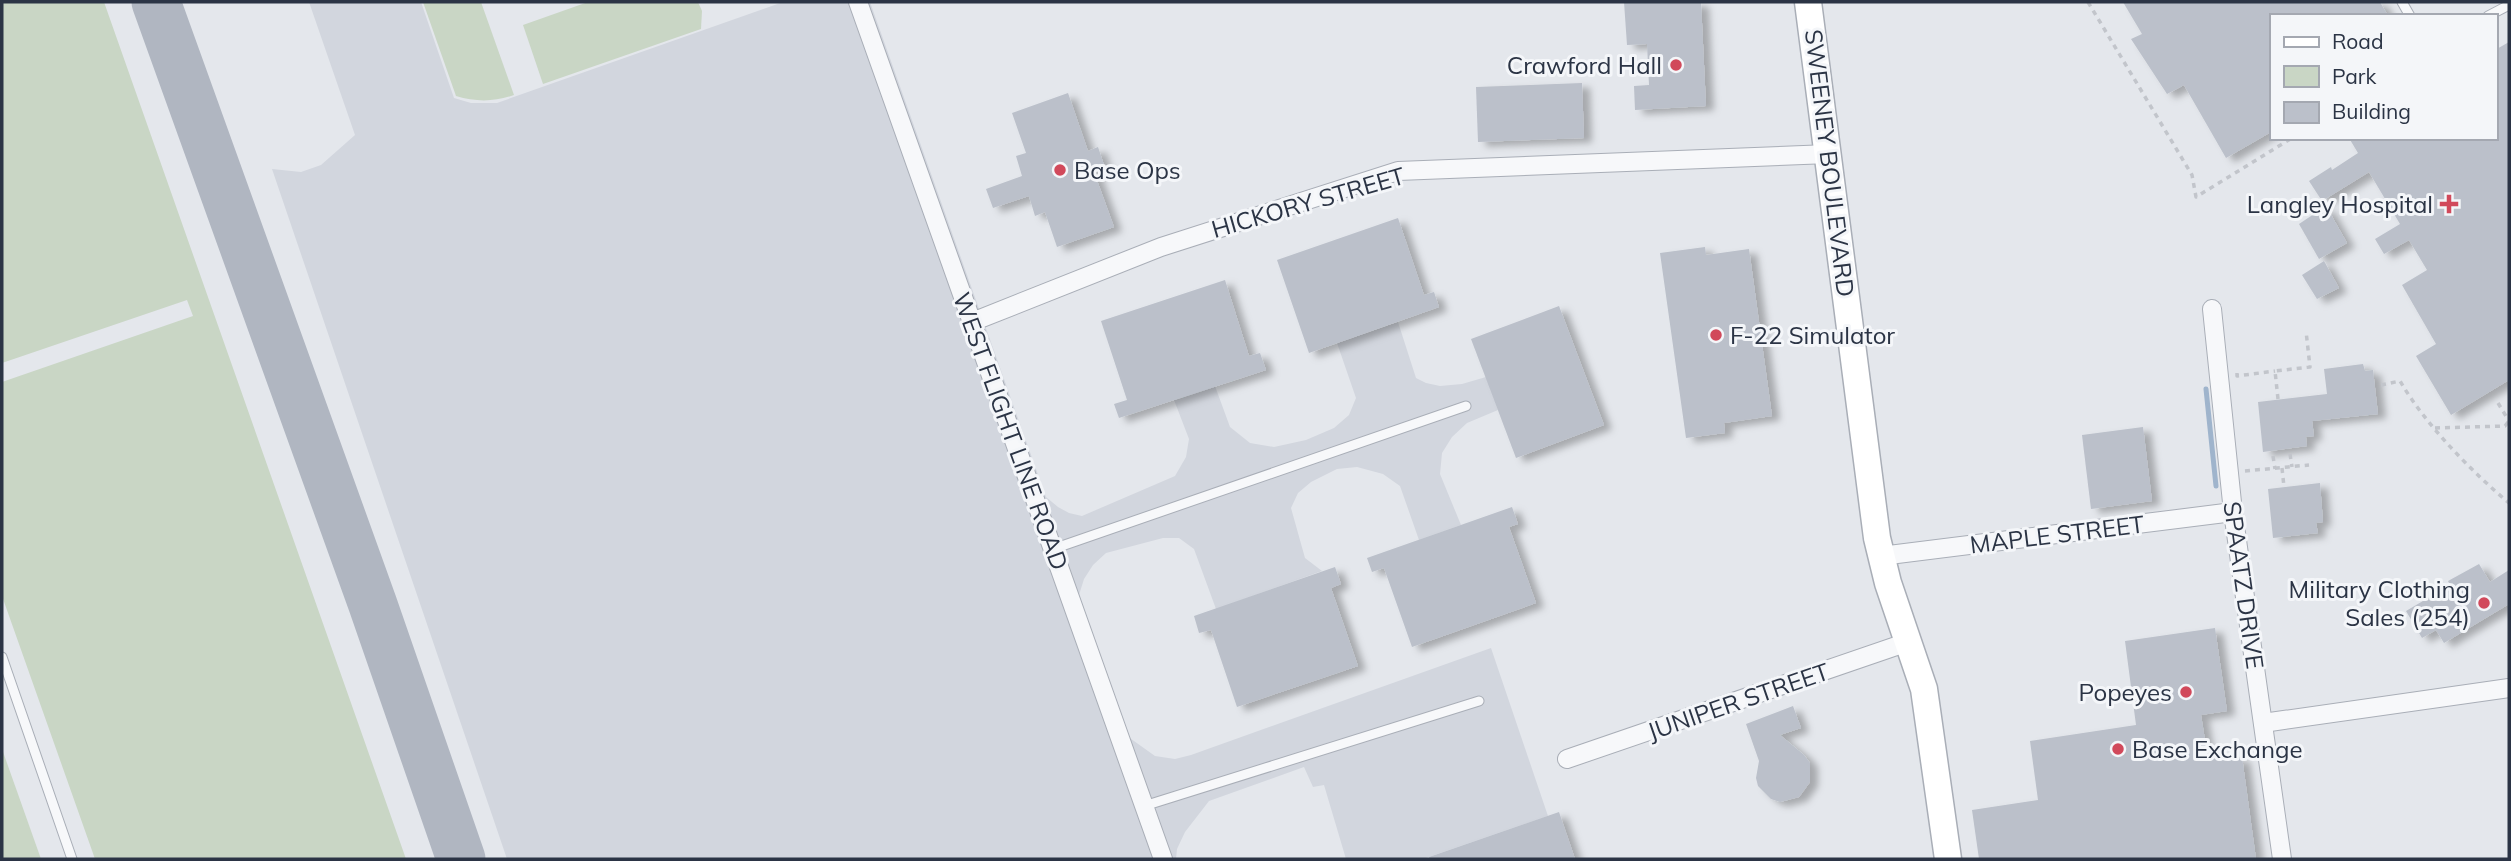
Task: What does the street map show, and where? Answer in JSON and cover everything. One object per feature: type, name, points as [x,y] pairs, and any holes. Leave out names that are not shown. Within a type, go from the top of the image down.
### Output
[{"type":"main road","name":"SWEENEY BOULEVARD","points":[[1808,2],[1881,556],[1924,689],[1948,859]]},
{"type":"street","name":"WEST FLIGHT LINE ROAD","points":[[858,2],[1163,859]]},
{"type":"street","name":"HICKORY STREET","points":[[972,322],[1161,247],[1398,171],[1829,154]]},
{"type":"street","name":"SPAATZ DRIVE","points":[[2212,309],[2233,512],[2283,859]]},
{"type":"street","name":"MAPLE STREET","points":[[1881,556],[2233,512]]},
{"type":"street","name":"JUNIPER STREET","points":[[1567,759],[1909,642]]},
{"type":"street","points":[[2263,723],[2509,688]]},
{"type":"lane","points":[[2492,14],[2509,5]]},
{"type":"lane","points":[[1053,549],[1466,406]]},
{"type":"lane","points":[[2,657],[72,859]]},
{"type":"lane","points":[[1144,806],[1479,701]]},
{"type":"path","points":[[2088,2],[2192,175],[2196,197],[2289,140]]},
{"type":"path","points":[[2236,363],[2237,376],[2310,367],[2306,331]]},
{"type":"path","points":[[2274,371],[2278,399]]},
{"type":"path","points":[[2381,385],[2400,381],[2414,404],[2435,428],[2491,488],[2509,503]]},
{"type":"path","points":[[2435,428],[2505,426],[2509,421],[2498,403]]},
{"type":"path","points":[[2290,454],[2292,467]]},
{"type":"path","points":[[2273,456],[2274,469]]},
{"type":"path","points":[[2240,472],[2309,465]]},
{"type":"path","points":[[2282,468],[2284,487]]},
{"type":"shaded area","points":[[309,2],[421,2],[454,98],[471,103],[497,103],[783,2],[870,2],[1046,497],[1069,513],[1082,516],[1175,476],[1186,457],[1189,439],[1174,400],[1215,386],[1230,427],[1250,443],[1274,447],[1306,440],[1334,428],[1349,415],[1356,398],[1337,343],[1398,322],[1416,378],[1440,386],[1462,384],[1486,377],[1498,410],[1467,423],[1452,437],[1442,453],[1440,474],[1461,525],[1419,540],[1400,486],[1383,474],[1357,467],[1337,469],[1311,482],[1298,493],[1291,508],[1305,558],[1322,571],[1216,609],[1194,549],[1179,538],[1163,538],[1106,553],[1093,565],[1084,579],[1079,595],[1127,736],[1155,756],[1175,759],[1491,648],[1548,816],[1423,859],[1346,859],[1324,785],[1313,787],[1304,767],[1209,801],[1185,832],[1177,849],[1176,859],[507,859],[272,169],[301,172],[321,165],[355,135]]},
{"type":"green space","points":[[2,2],[104,2],[406,859],[95,859],[2,596],[2,382],[193,316],[187,300],[2,363]]},
{"type":"green space","points":[[423,2],[481,2],[514,95],[485,100],[456,96]]},
{"type":"green space","points":[[588,2],[698,2],[702,11],[701,29],[543,84],[523,25]]},
{"type":"green space","points":[[2,749],[41,859],[2,859]]},
{"type":"building","name":"Crawford Hall","points":[[1624,2],[1701,2],[1706,106],[1635,110],[1634,86],[1649,85],[1647,44],[1627,45]]},
{"type":"building","points":[[2123,2],[2380,2],[2387,14],[2270,14],[2270,133],[2226,158],[2184,85],[2167,94],[2131,39],[2142,34]]},
{"type":"building","name":"Langley Hospital","points":[[2509,42],[2509,380],[2451,415],[2416,356],[2436,344],[2402,285],[2427,270],[2409,240],[2384,254],[2375,239],[2400,224],[2369,172],[2322,201],[2309,181],[2358,153],[2350,140],[2497,140],[2497,49]]},
{"type":"building","points":[[1582,83],[1584,138],[1478,142],[1476,87]]},
{"type":"building","name":"Base Ops","points":[[1068,93],[1088,151],[1098,147],[1105,168],[1094,172],[1114,227],[1057,247],[1045,212],[1035,216],[1029,196],[993,208],[986,189],[1022,176],[1016,156],[1026,153],[1012,113]]},
{"type":"building","points":[[2326,206],[2347,243],[2319,259],[2299,224]]},
{"type":"building","points":[[1398,218],[1424,295],[1434,292],[1439,307],[1309,353],[1277,260]]},
{"type":"building","name":"F-22 Simulator","points":[[1705,247],[1706,255],[1749,249],[1772,416],[1724,423],[1725,433],[1686,438],[1660,253]]},
{"type":"building","points":[[2324,261],[2339,288],[2317,299],[2302,275]]},
{"type":"building","points":[[1225,280],[1249,356],[1260,353],[1266,370],[1119,418],[1114,404],[1127,400],[1101,321]]},
{"type":"building","points":[[1559,306],[1604,425],[1516,458],[1471,339]]},
{"type":"building","points":[[2363,364],[2365,371],[2373,370],[2378,414],[2312,421],[2314,436],[2306,437],[2307,446],[2263,452],[2258,402],[2327,394],[2324,369]]},
{"type":"building","points":[[2143,427],[2152,501],[2091,509],[2082,435]]},
{"type":"building","points":[[2320,483],[2323,522],[2316,523],[2318,533],[2273,538],[2268,489]]},
{"type":"building","points":[[1512,507],[1518,524],[1509,527],[1536,603],[1412,647],[1384,568],[1372,572],[1367,558]]},
{"type":"building","name":"Military Clothing Sales (254)","points":[[2479,564],[2490,582],[2509,570],[2509,604],[2444,643],[2436,630],[2422,638],[2406,611],[2450,585],[2448,581]]},
{"type":"building","points":[[1335,567],[1341,584],[1331,588],[1358,666],[1237,707],[1211,630],[1199,633],[1194,616]]},
{"type":"building","name":"Base Exchange","points":[[2215,628],[2227,711],[2201,715],[2208,759],[2242,757],[2256,859],[1979,859],[1972,810],[2038,800],[2030,741],[2136,725],[2125,641]]},
{"type":"building","points":[[1793,706],[1801,728],[1780,735],[1810,763],[1810,782],[1799,797],[1780,802],[1771,799],[1758,786],[1756,778],[1759,761],[1746,724]]},
{"type":"building","points":[[1559,812],[1575,859],[1429,857]]},
{"type":"waterway","points":[[2206,389],[2216,486]]},
{"type":"taxiway","points":[[156,2],[373,605],[461,859]]},
{"type":"place","name":"Crawford Hall","points":[[1676,65]]},
{"type":"place","name":"Base Ops","points":[[1060,170]]},
{"type":"place","name":"Langley Hospital","points":[[2449,204]]},
{"type":"place","name":"F-22 Simulator","points":[[1716,335]]},
{"type":"place","name":"Military Clothing Sales (254)","points":[[2484,603]]},
{"type":"place","name":"Popeyes","points":[[2186,692]]},
{"type":"place","name":"Base Exchange","points":[[2118,749]]}]
